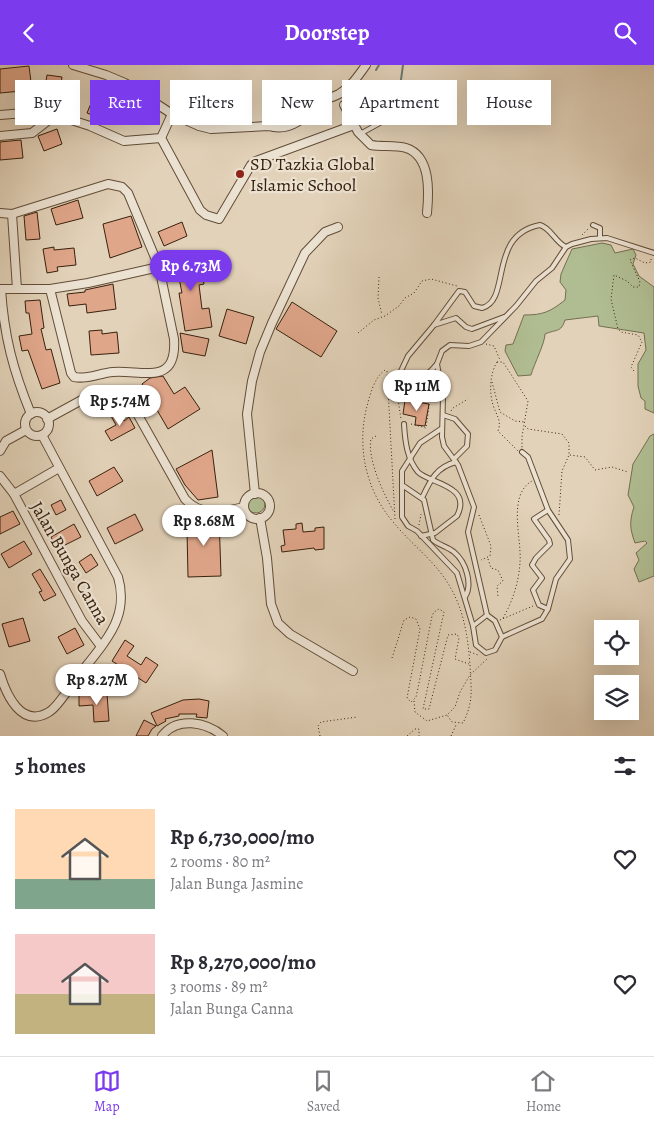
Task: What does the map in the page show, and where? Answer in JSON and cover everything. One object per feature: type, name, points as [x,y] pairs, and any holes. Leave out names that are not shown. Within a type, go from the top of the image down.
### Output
[{"type":"street","points":[[73,65],[125,83],[170,113]]},
{"type":"street","points":[[332,97],[347,88],[366,65]]},
{"type":"street","points":[[0,115],[15,114]]},
{"type":"street","points":[[160,138],[170,118]]},
{"type":"street","points":[[80,123],[124,141],[160,138]]},
{"type":"street","points":[[0,136],[32,133],[42,125]]},
{"type":"street","points":[[197,125],[212,129],[275,128],[287,125]]},
{"type":"street","points":[[160,138],[200,210],[206,215],[220,219],[251,165],[256,161],[354,125],[371,145],[404,147],[415,151],[421,158],[428,185],[427,213]]},
{"type":"street","points":[[0,213],[12,214],[108,183],[122,187],[128,193],[159,267],[168,301],[174,350],[170,365],[161,372],[113,372],[79,378],[74,377],[71,373],[60,336],[50,289]]},
{"type":"street","points":[[12,214],[17,289]]},
{"type":"street","points":[[255,494],[247,414],[252,381],[260,352],[305,253],[325,232],[338,227]]},
{"type":"street","points":[[31,414],[15,375],[8,347],[1,289],[50,289],[88,283],[159,267]]},
{"type":"street","points":[[47,419],[100,390],[117,390],[129,399],[185,499],[192,506],[210,512],[244,507]]},
{"type":"street","points":[[38,413],[47,419],[47,430],[42,435],[34,436],[26,430],[25,422],[31,414],[38,413]]},
{"type":"street","points":[[0,451],[3,440],[26,430]]},
{"type":"street","points":[[0,674],[11,703],[21,712],[35,716],[49,712],[118,618],[120,584],[115,570],[42,435]]},
{"type":"street","points":[[14,494],[59,468]]},
{"type":"street","name":"Jalan Bunga Canna","points":[[0,476],[5,479],[14,494],[82,621],[100,645]]},
{"type":"street","points":[[255,494],[265,496],[270,505],[266,515],[260,519],[250,517],[244,507],[246,500],[255,494]]},
{"type":"street","points":[[260,519],[267,558],[271,604],[278,623],[290,634],[352,671]]},
{"type":"street","points":[[162,736],[174,726],[197,723],[208,726],[223,736]]},
{"type":"lane","points":[[360,134],[376,125]]},
{"type":"lane","points":[[592,225],[600,227],[600,238]]},
{"type":"lane","points":[[566,247],[555,240],[544,226],[534,226],[517,236],[507,248],[502,273],[491,302],[487,307],[474,306],[462,289],[452,299],[434,325],[408,356],[401,375],[411,380],[426,377],[437,364],[445,347],[457,344],[469,346],[481,342],[536,281],[552,268],[566,247],[572,244],[600,238],[654,253]]},
{"type":"lane","points":[[434,325],[456,318],[466,327],[472,329],[506,316]]},
{"type":"lane","points":[[485,325],[487,334]]},
{"type":"lane","points":[[437,364],[441,386],[443,415],[441,429],[444,446],[455,461],[468,491],[473,509],[468,532],[474,560],[487,615],[495,621],[502,637]]},
{"type":"lane","points":[[422,498],[430,480],[442,467],[455,461],[467,446],[469,439],[462,425],[443,415]]},
{"type":"lane","points":[[404,424],[406,449],[418,472],[430,480],[444,483],[450,487],[457,496],[459,507],[457,515],[436,533],[421,536]]},
{"type":"lane","points":[[441,429],[420,443],[402,471],[402,517],[408,526],[417,531],[456,573],[465,597],[476,645],[483,652],[488,653],[496,650],[502,637],[542,619],[548,609],[556,579],[570,559],[568,541],[548,510],[528,457],[522,452]]},
{"type":"lane","points":[[402,485],[422,498],[428,511],[433,540],[453,551],[461,560],[469,588],[465,597]]},
{"type":"lane","points":[[548,510],[534,519],[550,544],[536,558],[532,565],[542,579],[534,590],[538,603],[548,609]]},
{"type":"lane","points":[[473,626],[487,615]]},
{"type":"path","points":[[572,244],[592,225]]},
{"type":"path","points":[[634,371],[631,367],[642,342],[638,335],[621,332],[618,329],[612,299],[614,275],[627,281],[634,287],[639,287],[640,282],[630,260],[636,258],[640,262],[651,262],[648,251]]},
{"type":"path","points":[[379,277],[378,298],[383,316]]},
{"type":"path","points":[[358,333],[367,324],[383,316],[414,293],[422,281],[438,280],[462,289]]},
{"type":"path","points":[[481,342],[494,346],[500,361],[528,401],[521,443],[522,452],[518,451],[498,431],[500,419],[490,395],[495,365],[500,361]]},
{"type":"path","points":[[404,424],[401,420],[396,386],[401,375],[387,374],[387,371],[382,371],[367,407],[362,434],[365,468],[388,517],[426,553],[450,587],[467,633],[472,703],[463,723],[456,724]]},
{"type":"path","points":[[387,374],[395,519]]},
{"type":"path","points":[[492,381],[500,412],[515,421],[526,422]]},
{"type":"path","points":[[411,424],[426,428],[430,399],[441,386]]},
{"type":"path","points":[[450,417],[453,407],[468,399]]},
{"type":"path","points":[[525,425],[528,429],[562,434],[569,443],[569,455],[562,471],[560,515],[556,523]]},
{"type":"path","points":[[376,436],[372,439],[370,451],[382,488],[394,513]]},
{"type":"path","points":[[569,455],[585,457],[595,470],[612,467],[628,471]]},
{"type":"path","points":[[537,480],[530,481],[523,489],[516,515],[520,544],[520,565],[515,591],[503,618],[538,603]]},
{"type":"path","points":[[473,509],[481,519],[491,546],[488,559],[492,567],[498,570],[502,576],[503,581],[497,586],[498,597]]},
{"type":"path","points":[[417,531],[421,513]]},
{"type":"path","points":[[474,560],[488,559]]},
{"type":"path","points":[[470,664],[455,659],[459,638],[457,634],[448,635],[429,709],[423,709],[444,612],[436,610],[432,616],[424,665],[414,700],[415,711],[427,721],[447,715],[455,707],[460,692],[470,675],[486,661],[488,653]]},
{"type":"path","points":[[392,658],[404,620],[410,617],[416,619],[420,629],[407,699],[411,702],[414,700]]},
{"type":"path","points":[[447,715],[456,724]]},
{"type":"path","points":[[320,736],[318,726],[321,722],[357,717]]},
{"type":"path","points":[[451,736],[456,724]]},
{"type":"path","points":[[406,736],[415,729],[419,729],[419,736]]},
{"type":"green space","points":[[602,243],[611,245],[615,253],[633,249],[636,255],[633,264],[639,276],[654,287],[654,413],[645,409],[645,401],[641,398],[638,386],[638,364],[646,350],[644,333],[599,326],[598,316],[565,320],[560,329],[545,334],[531,375],[518,376],[505,351],[506,345],[513,344],[524,315],[546,312],[565,300],[566,290],[560,282],[561,274],[572,249]]},
{"type":"green space","points":[[654,434],[654,576],[639,582],[634,569],[639,560],[636,553],[647,543],[645,541],[635,543],[631,525],[634,507],[628,495],[633,464],[650,436]]},
{"type":"green space","points":[[256,495],[262,498],[265,504],[262,510],[256,513],[250,510],[247,504],[250,498]]},
{"type":"building","points":[[29,66],[31,80],[15,80],[15,92],[0,93],[0,69]]},
{"type":"building","points":[[47,75],[62,77],[62,80],[46,80]]},
{"type":"building","points":[[57,129],[62,144],[44,151],[38,136]]},
{"type":"building","points":[[21,140],[23,158],[0,160],[0,142]]},
{"type":"building","points":[[78,200],[83,218],[56,225],[51,209]]},
{"type":"building","points":[[37,212],[40,239],[26,240],[24,216]]},
{"type":"building","points":[[131,216],[142,247],[110,258],[103,224]]},
{"type":"building","points":[[182,222],[187,236],[164,246],[158,232]]},
{"type":"building","points":[[54,247],[54,250],[74,248],[76,265],[57,267],[58,271],[47,273],[43,249]]},
{"type":"building","points":[[197,252],[204,284],[199,285],[202,309],[209,308],[212,327],[185,331],[179,293],[182,293],[178,273],[172,274],[168,260]]},
{"type":"building","points":[[113,284],[116,309],[87,313],[86,304],[69,306],[67,294],[85,292],[85,290]]},
{"type":"building","points":[[40,300],[44,328],[41,329],[46,350],[51,349],[60,383],[42,389],[28,350],[22,351],[19,336],[32,334],[29,313],[26,313],[25,301]]},
{"type":"building","points":[[292,302],[337,331],[321,357],[276,329]]},
{"type":"building","points":[[227,309],[254,317],[246,344],[219,336]]},
{"type":"building","points":[[102,330],[102,334],[117,332],[119,353],[91,355],[89,331]]},
{"type":"building","points":[[180,333],[209,339],[205,356],[183,352]]},
{"type":"building","points":[[163,376],[174,394],[185,387],[200,409],[168,429],[142,384],[150,378]]},
{"type":"building","points":[[405,400],[429,404],[425,426],[415,425],[416,417],[403,414]]},
{"type":"building","points":[[119,412],[124,421],[129,417],[135,428],[111,441],[105,431],[116,425],[111,416]]},
{"type":"building","points":[[212,450],[218,497],[198,500],[185,485],[176,469]]},
{"type":"building","points":[[114,467],[123,481],[97,496],[89,481]]},
{"type":"building","points":[[61,500],[66,510],[56,515],[51,505]]},
{"type":"building","points":[[13,511],[20,524],[0,534],[0,517]]},
{"type":"building","points":[[135,514],[143,530],[115,544],[107,528]]},
{"type":"building","points":[[193,517],[219,517],[221,576],[188,577],[187,530]]},
{"type":"building","points":[[302,523],[303,532],[315,531],[315,528],[324,527],[324,549],[315,550],[314,548],[282,552],[281,546],[285,545],[283,530],[296,529],[296,524]]},
{"type":"building","points":[[74,524],[81,537],[57,549],[51,537]]},
{"type":"building","points":[[24,541],[32,554],[9,568],[1,554]]},
{"type":"building","points":[[91,554],[98,565],[86,573],[79,562]]},
{"type":"building","points":[[40,569],[56,595],[44,601],[39,592],[42,591],[32,574]]},
{"type":"building","points":[[23,618],[30,641],[9,647],[2,624]]},
{"type":"building","points":[[75,628],[84,645],[67,654],[58,637]]},
{"type":"building","points":[[125,640],[134,646],[127,656],[141,665],[146,657],[158,665],[146,683],[112,661]]},
{"type":"building","points":[[107,694],[109,721],[94,722],[93,705],[79,706],[79,695]]},
{"type":"building","points":[[199,699],[209,701],[207,718],[196,717],[197,714],[179,714],[179,716],[165,719],[166,721],[157,726],[151,713],[183,700]]},
{"type":"building","points":[[144,720],[156,726],[148,736],[136,736]]},
{"type":"waterway","points":[[376,70],[379,65]]},
{"type":"waterway","points":[[401,80],[403,65]]},
{"type":"place","name":"SD Tazkia Global Islamic School","points":[[240,174]]}]
